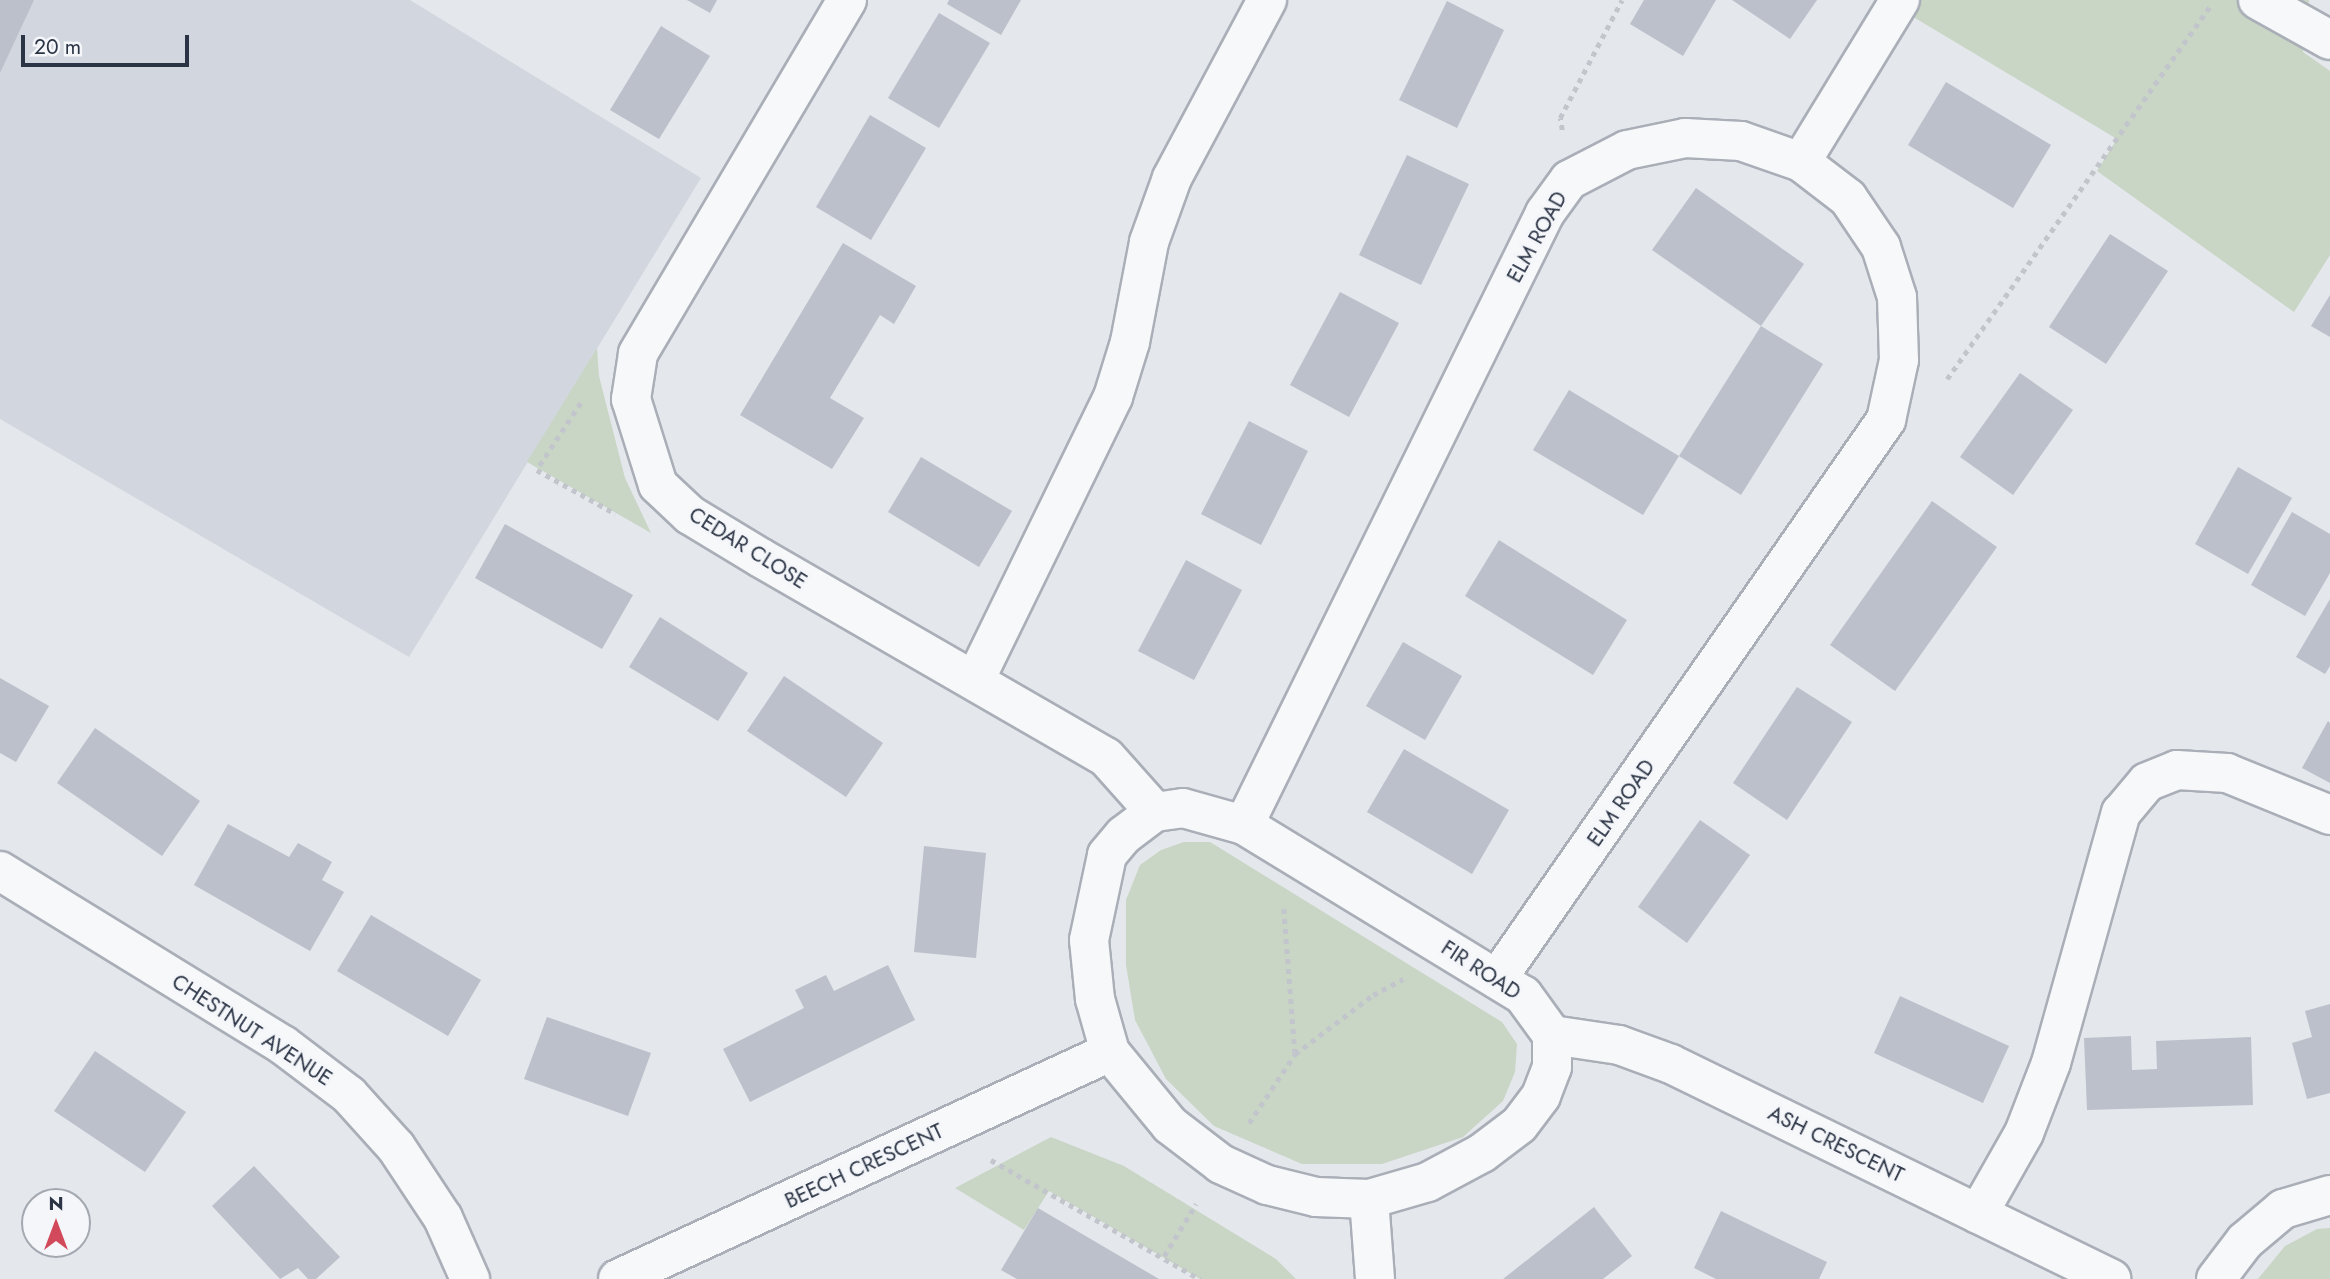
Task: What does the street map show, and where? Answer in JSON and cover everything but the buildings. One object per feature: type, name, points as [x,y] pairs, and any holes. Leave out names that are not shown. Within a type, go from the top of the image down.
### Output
[{"type":"street","name":"CEDAR CLOSE","points":[[847,0],[638,354],[631,399],[658,485],[690,515],[1106,757],[1155,812]]},
{"type":"street","points":[[975,680],[1113,397],[1130,342],[1149,242],[1172,178],[1267,0]]},
{"type":"street","points":[[1801,162],[1900,0]]},
{"type":"street","points":[[2258,0],[2330,40]]},
{"type":"street","name":"ELM ROAD","points":[[1244,825],[1545,213],[1569,180],[1627,150],[1685,138],[1741,141],[1801,162],[1848,198],[1881,247],[1898,297],[1899,360],[1886,421],[1497,979]]},
{"type":"street","points":[[1978,1214],[2024,1133],[2051,1063],[2121,813],[2147,782],[2176,770],[2227,773],[2330,815]]},
{"type":"street","name":"FIR ROAD","points":[[1155,812],[1182,808],[1244,825],[1523,995],[1552,1035]]},
{"type":"street","points":[[1155,812],[1124,835],[1107,856],[1095,898],[1089,940],[1095,999],[1110,1052],[1170,1125],[1221,1164],[1267,1185],[1316,1197],[1369,1199],[1428,1182],[1482,1153],[1520,1125],[1541,1096],[1552,1067],[1552,1035]]},
{"type":"street","name":"CHESTNUT AVENUE","points":[[0,871],[283,1045],[349,1095],[396,1147],[443,1218],[470,1279]]},
{"type":"street","name":"ASH CRESCENT","points":[[1552,1035],[1619,1045],[1671,1064],[2111,1279]]},
{"type":"street","name":"BEECH CRESCENT","points":[[618,1279],[1110,1052]]},
{"type":"street","points":[[2216,1279],[2245,1241],[2283,1209],[2330,1195]]},
{"type":"street","points":[[1369,1199],[1375,1279]]},
{"type":"path","points":[[1569,180],[1560,118],[1622,0]]},
{"type":"path","points":[[1886,421],[1928,406],[2214,0]]},
{"type":"path","points":[[1279,845],[1295,1054]]},
{"type":"path","points":[[1164,1256],[1221,1164],[1295,1054],[1373,995],[1453,952]]},
{"type":"path","points":[[938,1132],[1164,1256],[1200,1279]]},
{"type":"shaded area","points":[[0,0],[410,0],[701,178],[409,657],[0,419]]},
{"type":"green space","points":[[1885,0],[2309,0],[2303,52],[2330,71],[2330,255],[2294,312],[2097,171],[2117,139]]},
{"type":"green space","points":[[597,348],[599,376],[625,478],[651,533],[527,462]]},
{"type":"green space","points":[[1184,842],[1210,842],[1502,1022],[1517,1044],[1515,1072],[1503,1101],[1463,1137],[1382,1164],[1302,1164],[1214,1126],[1166,1079],[1135,1020],[1126,965],[1126,900],[1140,865],[1161,850]]},
{"type":"green space","points":[[1051,1137],[1124,1166],[1276,1259],[1296,1279],[1200,1279],[1049,1191],[1024,1230],[955,1188]]},
{"type":"green space","points":[[2330,1228],[2330,1279],[2258,1279],[2285,1246],[2317,1229]]}]
